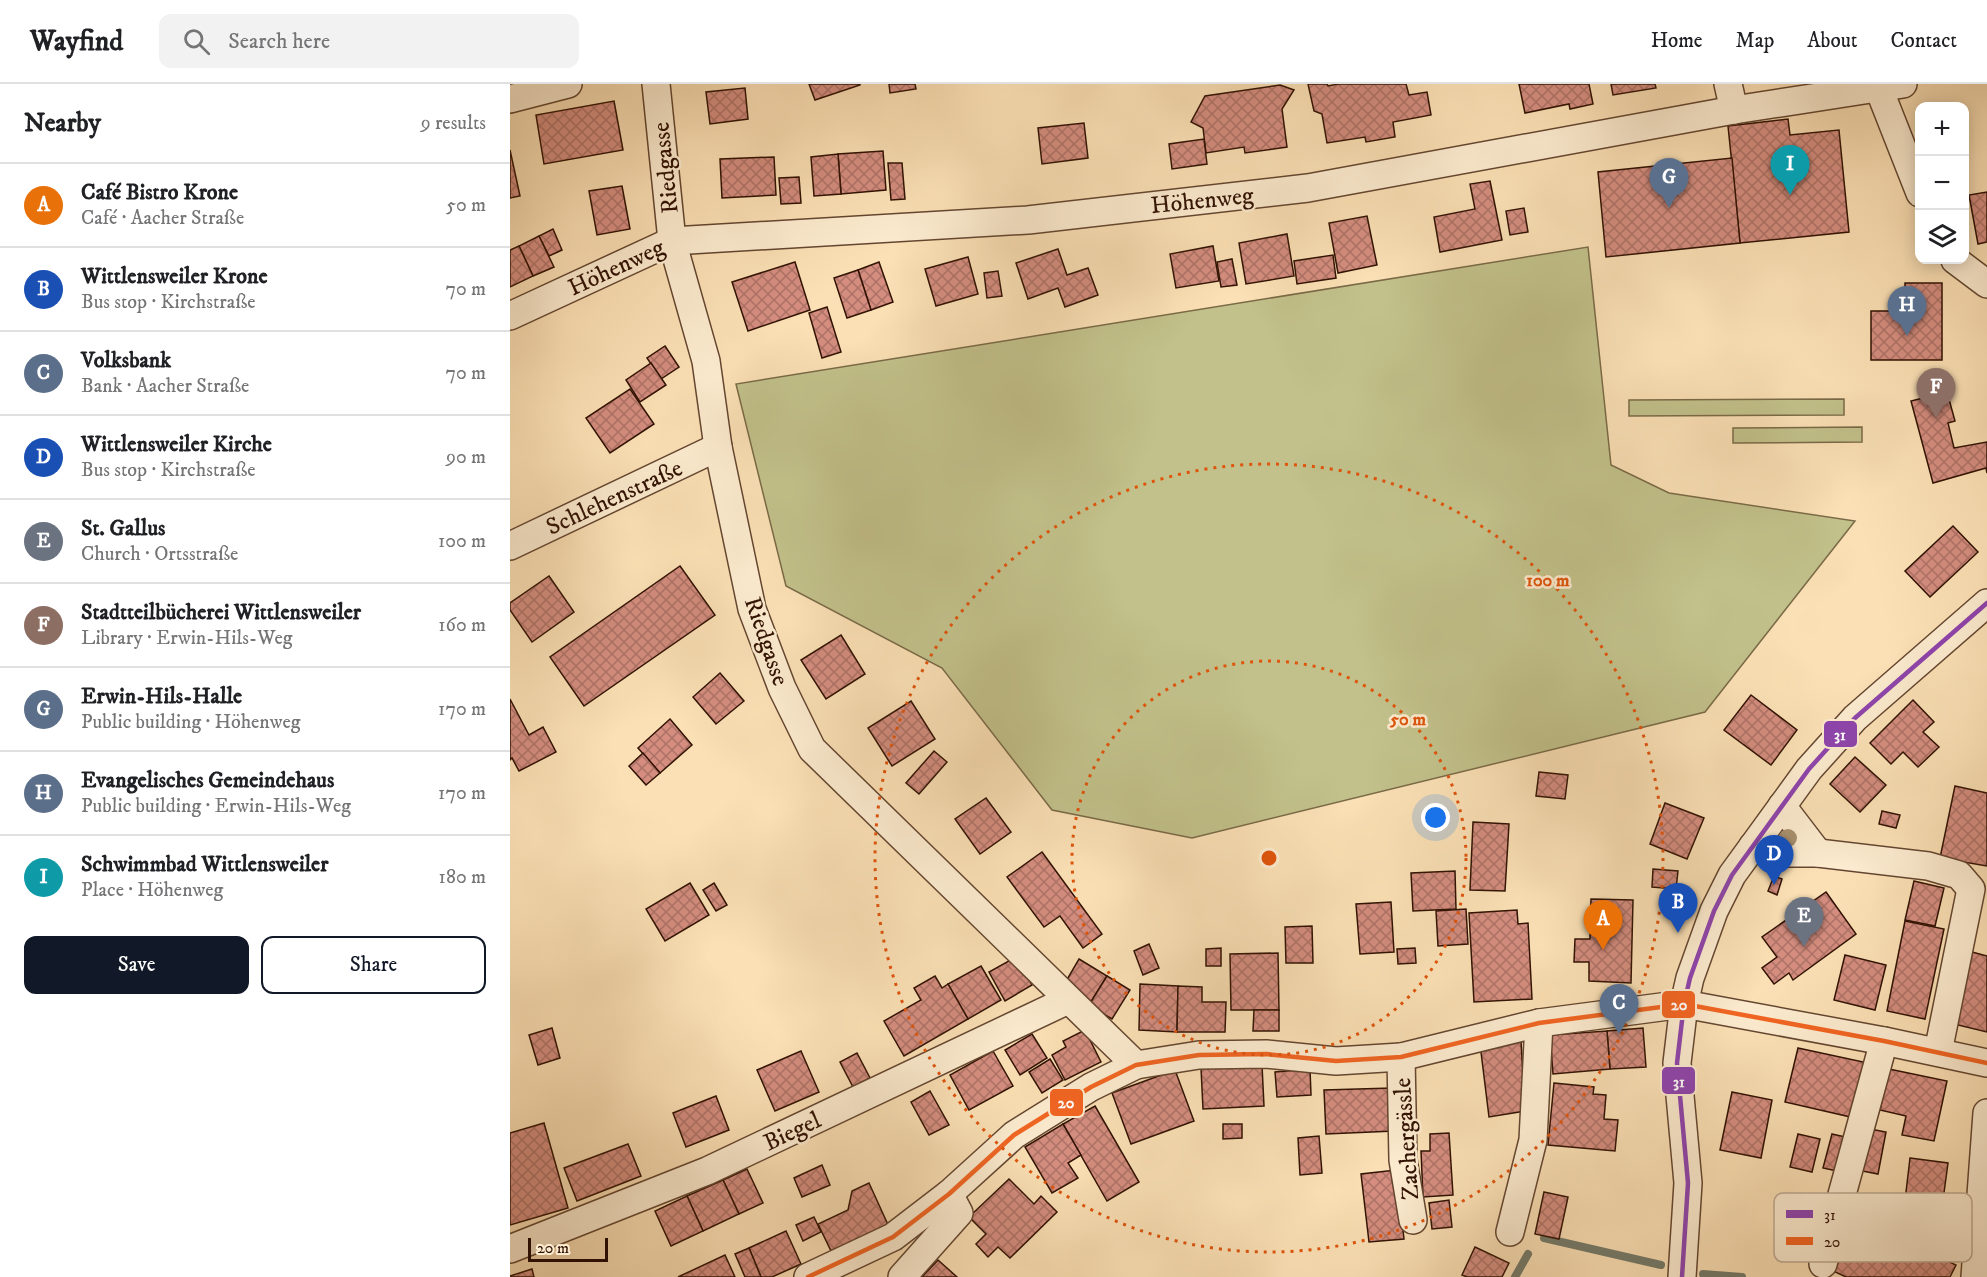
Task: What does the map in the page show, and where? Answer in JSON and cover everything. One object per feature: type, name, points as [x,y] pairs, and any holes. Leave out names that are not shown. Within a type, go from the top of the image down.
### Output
[{"type":"street","points":[[510,99],[568,84]]},
{"type":"street","name":"Riedgasse","points":[[656,84],[672,241],[706,361],[718,447],[752,609],[782,688],[812,749],[1136,1065]]},
{"type":"street","points":[[1728,84],[1734,110]]},
{"type":"street","points":[[1891,87],[1915,175]]},
{"type":"street","name":"Höhenweg","points":[[510,316],[672,241],[1028,220],[1308,188],[1734,110],[1891,87]]},
{"type":"street","points":[[1960,264],[1987,284]]},
{"type":"street","name":"Schlehenstraße","points":[[510,546],[718,447]]},
{"type":"street","points":[[1682,1277],[1688,1183],[1677,1063],[1684,1004],[1714,910],[1732,876],[1809,769],[1855,718],[1987,603]]},
{"type":"street","points":[[1782,806],[1818,854]]},
{"type":"street","points":[[1753,846],[1779,853],[1818,854],[1928,866],[1959,875],[1971,889],[1938,1053]]},
{"type":"street","name":"Biegel","points":[[510,1249],[707,1171],[1068,1000]]},
{"type":"street","points":[[807,1277],[892,1237],[949,1194],[1014,1135],[1091,1087],[1136,1065],[1199,1055],[1266,1054],[1336,1061],[1401,1057],[1539,1023],[1684,1004],[1884,1041],[1987,1063]]},
{"type":"street","points":[[1510,1233],[1533,1140],[1539,1023]]},
{"type":"street","points":[[1842,1193],[1884,1041]]},
{"type":"street","name":"Zachergässle","points":[[1401,1057],[1403,1160],[1413,1220]]},
{"type":"street","points":[[1975,1277],[1987,1113]]},
{"type":"street","points":[[902,1277],[959,1213],[949,1194]]},
{"type":"shaded area","points":[[1588,247],[1611,465],[1669,493],[1855,521],[1705,712],[1192,838],[1052,810],[942,668],[786,586],[736,384]]},
{"type":"shaded area","points":[[1844,399],[1844,415],[1629,416],[1629,400]]},
{"type":"shaded area","points":[[1862,427],[1862,442],[1733,443],[1733,428]]},
{"type":"building","points":[[809,84],[860,84],[860,85],[815,100]]},
{"type":"building","points":[[889,84],[915,84],[916,89],[890,93]]},
{"type":"building","points":[[1308,84],[1327,84],[1328,86],[1406,84],[1409,95],[1427,92],[1431,115],[1393,122],[1395,137],[1366,142],[1365,137],[1327,143],[1322,114],[1314,111]]},
{"type":"building","points":[[1519,84],[1589,84],[1593,104],[1570,109],[1569,104],[1525,113]]},
{"type":"building","points":[[1611,84],[1655,84],[1656,88],[1613,95]]},
{"type":"building","points":[[1280,85],[1294,90],[1282,109],[1287,147],[1245,153],[1244,147],[1206,153],[1203,128],[1191,122],[1205,96]]},
{"type":"building","points":[[745,88],[748,119],[710,124],[706,92]]},
{"type":"building","points":[[614,101],[623,150],[544,164],[536,115]]},
{"type":"building","points":[[1788,119],[1790,135],[1839,130],[1849,232],[1740,243],[1728,126]]},
{"type":"building","points":[[1084,123],[1088,158],[1042,164],[1038,128]]},
{"type":"building","points":[[1204,139],[1207,164],[1172,169],[1169,144]]},
{"type":"building","points":[[510,150],[520,196],[510,198]]},
{"type":"building","points":[[883,151],[886,190],[841,194],[838,154]]},
{"type":"building","points":[[838,154],[841,194],[814,196],[811,157]]},
{"type":"building","points":[[774,157],[776,195],[722,198],[720,159]]},
{"type":"building","points":[[1732,158],[1740,243],[1606,257],[1598,172]]},
{"type":"building","points":[[888,163],[902,163],[905,199],[891,200]]},
{"type":"building","points":[[799,177],[801,203],[781,204],[779,178]]},
{"type":"building","points":[[1490,181],[1502,240],[1440,252],[1434,217],[1475,209],[1470,184]]},
{"type":"building","points":[[622,186],[630,229],[597,235],[589,191]]},
{"type":"building","points":[[1987,192],[1987,242],[1978,244],[1969,195]]},
{"type":"building","points":[[1524,208],[1528,232],[1510,235],[1506,211]]},
{"type":"building","points":[[1367,216],[1377,265],[1338,273],[1329,223]]},
{"type":"building","points":[[553,229],[562,250],[549,256],[539,236]]},
{"type":"building","points":[[1287,234],[1294,276],[1246,284],[1239,243]]},
{"type":"building","points":[[539,236],[554,267],[533,276],[519,246]]},
{"type":"building","points":[[519,246],[533,276],[510,287],[510,250]]},
{"type":"building","points":[[1213,246],[1219,281],[1176,288],[1170,254]]},
{"type":"building","points":[[1058,249],[1067,275],[1088,268],[1098,295],[1065,307],[1058,288],[1028,299],[1016,263]]},
{"type":"building","points":[[1333,255],[1336,278],[1297,284],[1294,261]]},
{"type":"building","points":[[968,257],[978,294],[936,306],[925,269]]},
{"type":"building","points":[[1232,259],[1237,285],[1221,287],[1217,262]]},
{"type":"building","points":[[795,262],[810,310],[748,331],[732,282]]},
{"type":"building","points":[[879,262],[893,302],[871,310],[858,270]]},
{"type":"building","points":[[858,270],[871,310],[847,318],[834,278]]},
{"type":"building","points":[[998,271],[1002,296],[987,298],[984,273]]},
{"type":"building","points":[[1905,283],[1942,283],[1942,360],[1871,360],[1871,311],[1905,311]]},
{"type":"building","points":[[827,307],[841,352],[822,358],[809,313]]},
{"type":"building","points":[[665,346],[679,367],[661,379],[647,358]]},
{"type":"building","points":[[651,363],[666,385],[640,402],[626,380]]},
{"type":"building","points":[[630,389],[654,424],[610,453],[586,418]]},
{"type":"building","points":[[1947,392],[1955,421],[1948,423],[1954,448],[1987,442],[1987,473],[1986,468],[1933,483],[1911,401]]},
{"type":"building","points":[[1953,526],[1978,552],[1930,597],[1905,571]]},
{"type":"building","points":[[680,566],[715,615],[584,706],[550,657]]},
{"type":"building","points":[[549,576],[574,612],[532,642],[510,610],[510,603]]},
{"type":"building","points":[[841,635],[865,674],[826,699],[801,660]]},
{"type":"building","points":[[720,673],[744,701],[716,724],[693,697]]},
{"type":"building","points":[[1751,695],[1797,730],[1771,765],[1724,730]]},
{"type":"building","points":[[510,699],[529,735],[543,727],[556,752],[519,771],[512,758],[510,760]]},
{"type":"building","points":[[1913,700],[1934,722],[1923,732],[1939,747],[1918,767],[1903,752],[1891,764],[1870,743]]},
{"type":"building","points":[[911,701],[935,739],[892,766],[868,728]]},
{"type":"building","points":[[670,719],[692,745],[660,773],[638,748]]},
{"type":"building","points":[[934,751],[947,762],[919,794],[906,783]]},
{"type":"building","points":[[643,753],[660,773],[646,785],[629,766]]},
{"type":"building","points":[[1855,757],[1886,785],[1860,812],[1830,784]]},
{"type":"building","points":[[1539,772],[1568,775],[1565,799],[1536,796]]},
{"type":"building","points":[[1955,786],[1987,793],[1987,866],[1940,858]]},
{"type":"building","points":[[986,798],[1011,832],[980,854],[955,819]]},
{"type":"building","points":[[1665,803],[1704,818],[1687,859],[1650,844]]},
{"type":"building","points":[[1882,811],[1900,815],[1896,828],[1879,824]]},
{"type":"building","points":[[1473,822],[1509,824],[1505,891],[1470,890]]},
{"type":"building","points":[[1042,852],[1102,934],[1083,948],[1060,916],[1044,927],[1007,877]]},
{"type":"building","points":[[1653,869],[1678,871],[1676,889],[1652,887]]},
{"type":"building","points":[[1455,871],[1456,909],[1413,911],[1411,873]]},
{"type":"building","points":[[1774,876],[1782,879],[1777,895],[1768,891]]},
{"type":"building","points":[[1914,881],[1944,888],[1935,926],[1905,920]]},
{"type":"building","points":[[690,883],[709,915],[665,941],[646,909]]},
{"type":"building","points":[[714,883],[727,905],[716,911],[703,890]]},
{"type":"building","points":[[1826,892],[1856,934],[1793,980],[1789,973],[1774,984],[1762,968],[1777,957],[1762,937]]},
{"type":"building","points":[[1591,899],[1633,900],[1631,983],[1589,981],[1589,962],[1574,962],[1575,939],[1590,939]]},
{"type":"building","points":[[1391,902],[1394,952],[1360,954],[1356,904]]},
{"type":"building","points":[[1466,909],[1468,944],[1438,946],[1436,911]]},
{"type":"building","points":[[1517,910],[1518,924],[1528,923],[1532,999],[1474,1002],[1469,913]]},
{"type":"building","points":[[1905,921],[1944,929],[1925,1019],[1887,1011]]},
{"type":"building","points":[[1312,926],[1313,963],[1286,963],[1285,927]]},
{"type":"building","points":[[1149,944],[1159,968],[1143,975],[1134,951]]},
{"type":"building","points":[[1221,948],[1221,966],[1206,966],[1206,949]]},
{"type":"building","points":[[1415,948],[1416,963],[1398,964],[1397,949]]},
{"type":"building","points":[[1972,952],[1987,956],[1987,1032],[1954,1024]]},
{"type":"building","points":[[1278,953],[1279,1010],[1231,1010],[1230,954]]},
{"type":"building","points":[[1845,955],[1886,965],[1875,1010],[1834,1000]]},
{"type":"building","points":[[1016,957],[1032,985],[1005,1001],[989,972]]},
{"type":"building","points":[[1079,959],[1107,976],[1089,1005],[1062,988]]},
{"type":"building","points":[[981,966],[1001,1000],[968,1019],[948,984]]},
{"type":"building","points":[[935,976],[942,988],[948,984],[968,1019],[904,1056],[884,1021],[921,1000],[914,988]]},
{"type":"building","points":[[1107,976],[1130,990],[1112,1019],[1089,1005]]},
{"type":"building","points":[[1140,984],[1178,986],[1177,1032],[1139,1030]]},
{"type":"building","points":[[1178,986],[1202,987],[1202,1002],[1226,1002],[1225,1032],[1177,1032]]},
{"type":"building","points":[[1254,1010],[1279,1010],[1279,1031],[1253,1031]]},
{"type":"building","points":[[552,1028],[560,1058],[538,1065],[529,1035]]},
{"type":"building","points":[[1643,1028],[1646,1067],[1610,1069],[1607,1031]]},
{"type":"building","points":[[1085,1030],[1101,1062],[1065,1080],[1052,1055],[1066,1047],[1063,1041]]},
{"type":"building","points":[[1607,1031],[1610,1069],[1553,1074],[1550,1035]]},
{"type":"building","points":[[1032,1034],[1047,1058],[1020,1075],[1005,1050]]},
{"type":"building","points":[[1521,1041],[1525,1111],[1489,1117],[1480,1044]]},
{"type":"building","points":[[1798,1048],[1868,1063],[1855,1118],[1785,1102]]},
{"type":"building","points":[[801,1051],[819,1092],[775,1111],[757,1070]]},
{"type":"building","points":[[993,1051],[1013,1086],[969,1110],[950,1075]]},
{"type":"building","points":[[857,1053],[870,1078],[853,1087],[840,1062]]},
{"type":"building","points":[[1050,1059],[1063,1080],[1042,1093],[1029,1072]]},
{"type":"building","points":[[1262,1065],[1264,1106],[1203,1109],[1201,1068]]},
{"type":"building","points":[[1310,1069],[1311,1095],[1277,1097],[1275,1072]]},
{"type":"building","points":[[1889,1069],[1947,1081],[1934,1141],[1902,1135],[1906,1116],[1880,1110]]},
{"type":"building","points":[[1175,1070],[1194,1121],[1131,1144],[1112,1093]]},
{"type":"building","points":[[1554,1083],[1594,1087],[1593,1094],[1606,1095],[1604,1119],[1618,1120],[1615,1151],[1548,1145]]},
{"type":"building","points":[[1392,1088],[1394,1131],[1326,1134],[1324,1090]]},
{"type":"building","points":[[930,1091],[949,1125],[929,1135],[911,1102]]},
{"type":"building","points":[[1732,1092],[1772,1100],[1761,1158],[1720,1150]]},
{"type":"building","points":[[716,1096],[729,1130],[686,1147],[673,1113]]},
{"type":"building","points":[[1095,1106],[1139,1182],[1107,1201],[1063,1124]]},
{"type":"building","points":[[544,1123],[568,1208],[510,1225],[510,1133]]},
{"type":"building","points":[[1063,1124],[1081,1155],[1068,1163],[1078,1178],[1052,1193],[1025,1147]]},
{"type":"building","points":[[1223,1124],[1242,1124],[1242,1138],[1223,1139]]},
{"type":"building","points":[[1865,1128],[1886,1132],[1878,1174],[1857,1170]]},
{"type":"building","points":[[1449,1133],[1453,1195],[1423,1197],[1421,1151],[1430,1151],[1430,1134]]},
{"type":"building","points":[[1798,1134],[1820,1139],[1812,1172],[1790,1167]]},
{"type":"building","points":[[1832,1134],[1850,1138],[1842,1172],[1823,1168]]},
{"type":"building","points":[[1319,1136],[1322,1173],[1300,1175],[1298,1138]]},
{"type":"building","points":[[628,1144],[641,1176],[577,1201],[564,1168]]},
{"type":"building","points":[[1910,1158],[1948,1163],[1944,1193],[1906,1193]]},
{"type":"building","points":[[822,1165],[830,1185],[802,1197],[794,1178]]},
{"type":"building","points":[[747,1169],[763,1203],[739,1214],[723,1180]]},
{"type":"building","points":[[1396,1170],[1404,1239],[1369,1242],[1361,1174]]},
{"type":"building","points":[[1009,1179],[1034,1204],[1041,1196],[1057,1212],[1010,1258],[998,1247],[988,1257],[976,1244],[986,1234],[969,1217]]},
{"type":"building","points":[[723,1180],[739,1214],[703,1231],[687,1196]]},
{"type":"building","points":[[869,1183],[889,1227],[832,1253],[818,1224],[848,1210],[852,1191]]},
{"type":"building","points":[[1544,1192],[1568,1197],[1559,1239],[1535,1234]]},
{"type":"building","points":[[687,1196],[703,1231],[671,1246],[655,1211]]},
{"type":"building","points":[[1449,1200],[1452,1227],[1432,1229],[1429,1203]]},
{"type":"building","points":[[814,1217],[821,1232],[803,1241],[796,1225]]},
{"type":"building","points":[[786,1231],[801,1264],[772,1277],[761,1277],[749,1248]]},
{"type":"building","points":[[1475,1247],[1509,1263],[1502,1277],[1462,1275]]},
{"type":"building","points":[[749,1248],[761,1277],[745,1277],[735,1254]]},
{"type":"building","points":[[725,1255],[735,1277],[678,1277]]},
{"type":"building","points":[[938,1260],[957,1277],[922,1277]]},
{"type":"building","points":[[1835,1262],[1950,1262],[1956,1265],[1950,1277],[1846,1277],[1831,1270]]},
{"type":"building","points":[[532,1269],[534,1277],[510,1277],[510,1276]]},
{"type":"waterway","points":[[1544,1238],[1661,1265]]},
{"type":"waterway","points":[[1515,1277],[1528,1254]]},
{"type":"waterway","points":[[1703,1274],[1742,1277]]},
{"type":"transit line","name":"31","points":[[1682,1277],[1688,1183],[1677,1063],[1684,1004],[1690,978],[1714,911],[1732,875],[1809,769],[1855,718],[1987,603]]},
{"type":"transit line","name":"20","points":[[808,1277],[893,1237],[949,1194],[1014,1135],[1091,1087],[1136,1065],[1199,1055],[1266,1054],[1336,1061],[1401,1057],[1539,1023],[1684,1004],[1884,1041],[1987,1063]]},
{"type":"place","name":"Schwimmbad Wittlensweiler","points":[[1790,195]]},
{"type":"place","name":"Erwin-Hils-Halle","points":[[1669,208]]},
{"type":"place","name":"Evangelisches Gemeindehaus","points":[[1907,336]]},
{"type":"place","name":"Stadtteilbücherei Wittlensweiler","points":[[1936,418]]},
{"type":"place","name":"Wittlensweiler Kirche","points":[[1774,885]]},
{"type":"place","name":"Wittlensweiler Krone","points":[[1678,933]]},
{"type":"place","name":"St. Gallus","points":[[1804,947]]},
{"type":"place","name":"Café Bistro Krone","points":[[1603,950]]},
{"type":"place","name":"Volksbank","points":[[1619,1034]]}]
